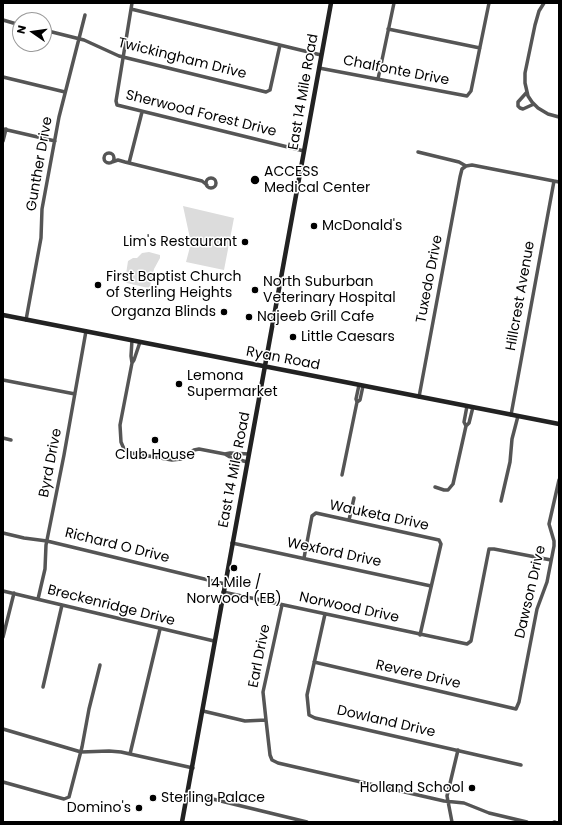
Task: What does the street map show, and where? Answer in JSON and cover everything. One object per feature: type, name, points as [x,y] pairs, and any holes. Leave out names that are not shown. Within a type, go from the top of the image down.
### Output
[{"type":"main road","name":"East 14 Mile Road","points":[[182,822],[331,3]]},
{"type":"main road","name":"Ryan Road","points":[[3,315],[559,424]]},
{"type":"street","points":[[123,57],[132,3]]},
{"type":"street","points":[[378,79],[394,3]]},
{"type":"street","points":[[388,29],[480,48],[489,3]]},
{"type":"street","points":[[544,3],[537,17],[524,83],[533,103],[542,111],[559,117]]},
{"type":"street","points":[[131,9],[321,55]]},
{"type":"street","name":"Gunther Drive","points":[[26,320],[41,238],[42,210],[55,141],[65,92],[85,15]]},
{"type":"street","name":"Twickingham Drive","points":[[52,32],[89,42],[123,57],[265,92],[269,90],[280,46]]},
{"type":"street","name":"Chalfonte Drive","points":[[319,68],[466,96],[471,91],[480,48]]},
{"type":"street","name":"Sherwood Forest Drive","points":[[123,57],[116,103],[119,106],[304,152]]},
{"type":"street","points":[[3,77],[65,92]]},
{"type":"street","points":[[527,92],[518,102],[518,106],[523,109],[533,103]]},
{"type":"street","points":[[129,163],[142,112]]},
{"type":"street","points":[[3,141],[4,129],[55,141]]},
{"type":"street","points":[[418,152],[459,162],[466,166],[472,165],[559,182]]},
{"type":"street","points":[[118,160],[106,162],[104,156],[107,153],[110,153],[118,160],[202,181],[209,188],[215,186],[216,183],[216,180],[213,178],[202,181]]},
{"type":"street","points":[[112,162],[114,156]]},
{"type":"street","name":"Tuxedo Drive","points":[[419,397],[460,177],[462,169],[466,166]]},
{"type":"street","points":[[207,185],[206,182],[208,179]]},
{"type":"street","name":"Hillcrest Avenue","points":[[511,415],[554,181]]},
{"type":"street","name":"Byrd Drive","points":[[38,599],[45,568],[45,551],[86,331]]},
{"type":"street","points":[[132,340],[132,363]]},
{"type":"street","points":[[140,342],[132,363],[120,425],[121,442],[124,449],[131,452],[172,460],[181,459],[194,450],[199,449],[225,454],[247,462]]},
{"type":"street","points":[[3,380],[75,394]]},
{"type":"street","points":[[342,475],[357,402],[360,400],[361,386]]},
{"type":"street","points":[[466,426],[464,422],[467,406]]},
{"type":"street","points":[[435,487],[448,490],[453,484],[466,426],[469,423],[473,407]]},
{"type":"street","points":[[501,501],[510,462],[512,439],[518,416]]},
{"type":"street","points":[[3,438],[11,440]]},
{"type":"street","points":[[225,454],[249,454]]},
{"type":"street","name":"Dawson Drive","points":[[516,709],[519,702],[537,609],[547,582],[555,544],[550,527],[550,521],[559,480]]},
{"type":"street","points":[[349,520],[354,498]]},
{"type":"street","name":"Wauketa Drive","points":[[304,558],[313,515],[316,513],[436,539],[440,542],[431,586]]},
{"type":"street","name":"Richard O Drive","points":[[3,533],[47,541],[225,584]]},
{"type":"street","name":"Wexford Drive","points":[[232,543],[431,586]]},
{"type":"street","name":"Norwood Drive","points":[[223,592],[463,644],[469,643],[472,636],[489,549],[551,560]]},
{"type":"street","points":[[420,635],[431,586]]},
{"type":"street","name":"Breckenridge Drive","points":[[3,591],[214,642]]},
{"type":"street","points":[[3,637],[14,593]]},
{"type":"street","points":[[43,687],[62,605]]},
{"type":"street","name":"Earl Drive","points":[[282,605],[263,692],[270,755],[272,760],[278,763],[448,801]]},
{"type":"street","points":[[314,662],[325,614]]},
{"type":"street","points":[[130,754],[160,629]]},
{"type":"street","name":"Revere Drive","points":[[314,662],[516,709]]},
{"type":"street","name":"Dowland Drive","points":[[314,662],[307,695],[309,715],[315,718],[522,765]]},
{"type":"street","points":[[3,782],[66,799],[70,795],[100,666]]},
{"type":"street","points":[[203,711],[245,721],[266,720]]},
{"type":"street","points":[[3,729],[81,752],[113,751],[192,768]]},
{"type":"street","points":[[452,822],[447,796],[458,750]]},
{"type":"street","points":[[188,793],[307,822]]},
{"type":"street","points":[[448,801],[464,803],[489,813],[527,822]]},
{"type":"shaded area","points":[[183,206],[234,218],[224,270],[186,262],[191,243]]},
{"type":"shaded area","points":[[149,252],[160,255],[154,269],[150,286],[148,288],[127,283],[125,281],[128,261],[133,258],[137,258],[142,253]]},
{"type":"place","name":"ACCESS Medical Center","points":[[255,180]]},
{"type":"place","name":"McDonald's","points":[[314,226]]},
{"type":"place","name":"Lim's Restaurant","points":[[245,242]]},
{"type":"place","name":"First Baptist Church of Sterling Heights","points":[[98,285]]},
{"type":"place","name":"North Suburban Veterinary Hospital","points":[[255,290]]},
{"type":"place","name":"Organza Blinds","points":[[224,312]]},
{"type":"place","name":"Najeeb Grill Cafe","points":[[249,317]]},
{"type":"place","name":"Little Caesars","points":[[293,337]]},
{"type":"place","name":"Lemona Supermarket","points":[[179,384]]},
{"type":"place","name":"Club House","points":[[155,440]]},
{"type":"place","name":"14 Mile / Norwood (EB)","points":[[234,568]]},
{"type":"place","name":"Holland School","points":[[472,788]]},
{"type":"place","name":"Sterling Palace","points":[[153,798]]},
{"type":"place","name":"Domino's","points":[[139,808]]}]
